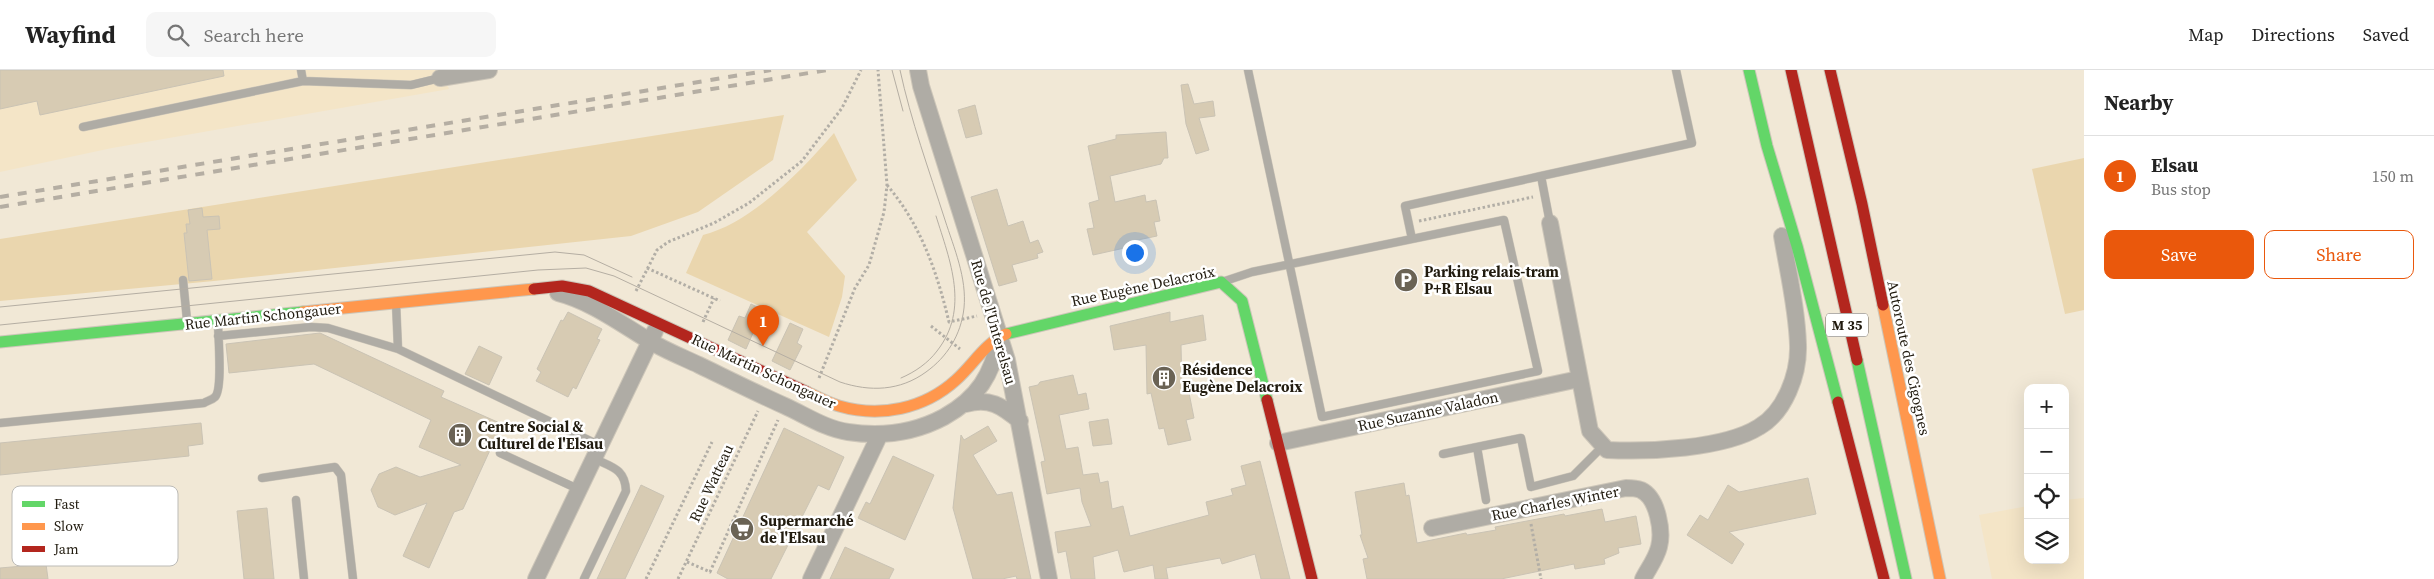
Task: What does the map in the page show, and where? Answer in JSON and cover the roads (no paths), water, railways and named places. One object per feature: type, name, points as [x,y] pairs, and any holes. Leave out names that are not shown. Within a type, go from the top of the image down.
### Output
[{"type":"main road","points":[[1749,70],[1767,146],[1797,246],[1884,579]]},
{"type":"main road","name":"M 35","points":[[1791,70],[1906,579]]},
{"type":"main road","name":"Autoroute des Cigognes","points":[[1832,70],[1862,204],[1940,579]]},
{"type":"main road","name":"Rue Eugène Delacroix","points":[[1000,337],[1019,328],[1221,282],[1242,301],[1312,579]]},
{"type":"main road","name":"Rue Martin Schongauer","points":[[0,342],[562,286],[576,288],[628,308],[812,395],[852,409],[880,412],[909,408],[928,401],[947,388],[989,344],[1000,337]]},
{"type":"street","points":[[440,78],[489,70]]},
{"type":"street","name":"Rue de l'Unterelsau","points":[[918,70],[924,95],[1000,337],[1020,421],[1049,579]]},
{"type":"street","points":[[1550,223],[1590,431],[1607,450],[1635,452],[1676,449],[1731,439],[1760,427],[1779,407],[1795,378],[1798,346],[1792,297],[1767,146]]},
{"type":"street","name":"Rue Martin Schongauer","points":[[526,289],[564,295],[621,322],[649,341],[837,430],[880,434],[922,427],[966,404],[989,374],[1000,337]]},
{"type":"street","points":[[536,579],[659,323]]},
{"type":"street","name":"Rue Suzanne Valadon","points":[[1278,443],[1579,379]]},
{"type":"street","points":[[966,404],[978,400],[988,401],[1007,410],[1020,421]]},
{"type":"street","points":[[811,579],[880,434]]},
{"type":"street","name":"Rue Charles Winter","points":[[1432,528],[1626,488],[1643,491],[1654,505],[1660,537],[1656,555],[1643,579]]},
{"type":"lane","points":[[301,70],[303,81]]},
{"type":"lane","points":[[1221,282],[1252,272],[1290,265],[1504,220],[1538,371],[1322,417],[1290,265],[1248,70]]},
{"type":"lane","points":[[1412,239],[1404,206],[1692,143],[1676,70]]},
{"type":"lane","points":[[83,127],[303,81],[401,85],[440,78]]},
{"type":"lane","points":[[1541,176],[1550,223]]},
{"type":"lane","points":[[183,280],[187,323]]},
{"type":"lane","points":[[396,302],[398,349]]},
{"type":"lane","points":[[0,423],[204,403],[214,398],[218,392],[218,320]]},
{"type":"lane","points":[[218,336],[312,327],[328,328],[398,349],[596,452],[621,472],[625,480],[626,491],[584,579]]},
{"type":"lane","points":[[1443,454],[1521,438],[1531,487],[1573,476],[1603,446]]},
{"type":"lane","points":[[1477,447],[1486,500]]},
{"type":"lane","points":[[500,453],[578,489]]},
{"type":"lane","points":[[262,478],[336,467],[341,475],[353,579]]},
{"type":"lane","points":[[296,500],[304,579]]},
{"type":"tram line","points":[[892,70],[903,111]]},
{"type":"tram line","points":[[0,325],[538,270],[586,268],[614,276],[840,382],[874,388],[884,388],[906,383],[934,366],[952,344],[962,318],[964,286],[959,263],[915,127],[900,70]]},
{"type":"tram line","points":[[901,378],[921,367],[930,359],[947,335],[953,319],[954,285],[947,250],[936,216]]},
{"type":"tram line","points":[[0,307],[555,252],[584,255],[632,277]]},
{"type":"railway","points":[[0,197],[771,70]]},
{"type":"railway","points":[[0,207],[827,70]]},
{"type":"place","name":"Parking relais-tram P+R Elsau","points":[[1406,280]]},
{"type":"place","name":"Elsau","points":[[763,346]]},
{"type":"place","name":"Résidence Eugène Delacroix","points":[[1164,378]]},
{"type":"place","name":"Centre Social & Culturel de l'Elsau","points":[[460,435]]},
{"type":"place","name":"Supermarché de l'Elsau","points":[[742,529]]}]
